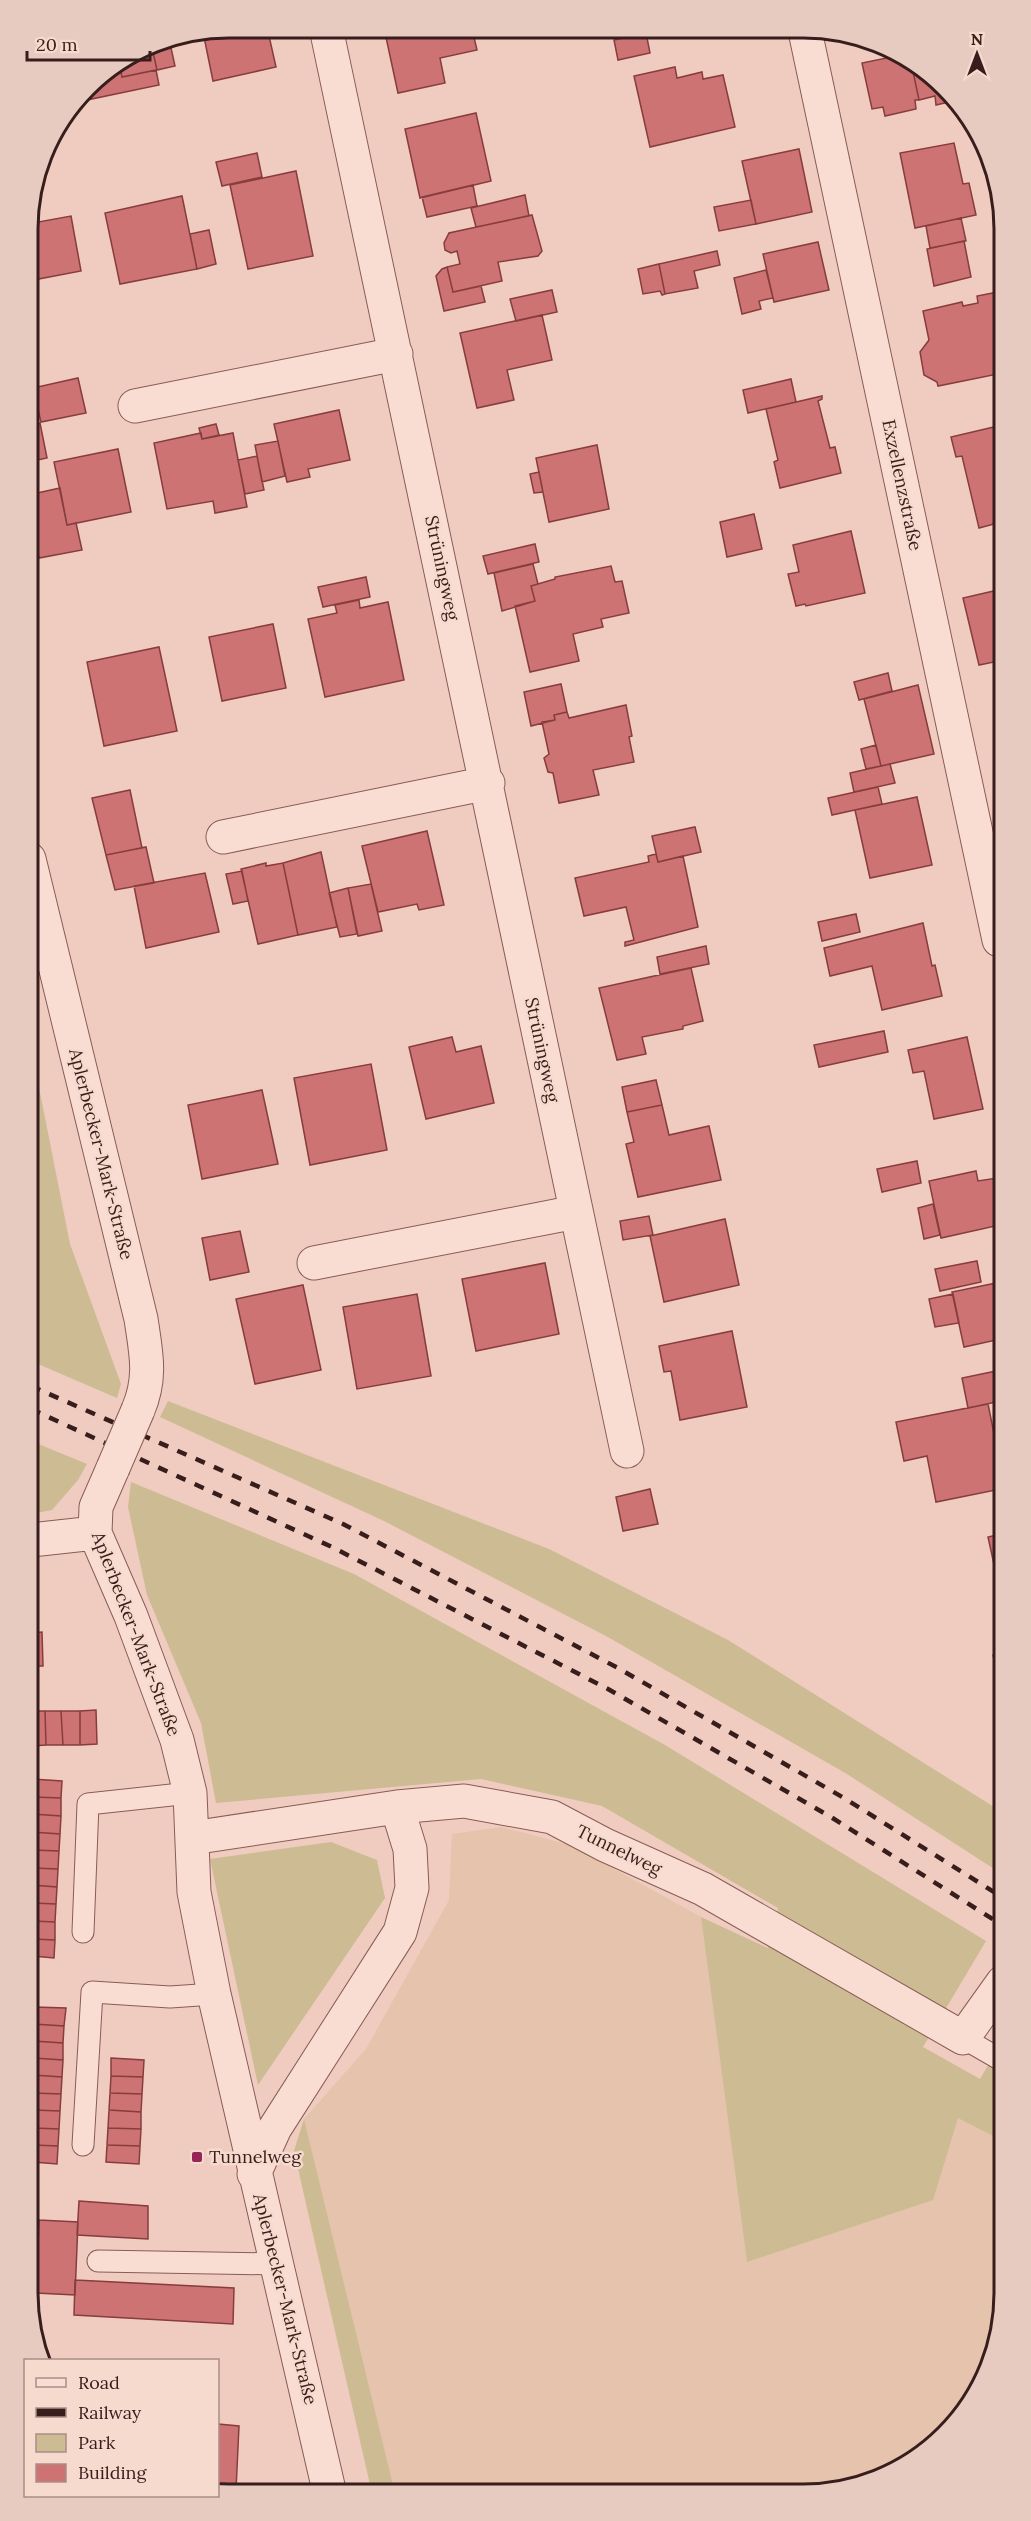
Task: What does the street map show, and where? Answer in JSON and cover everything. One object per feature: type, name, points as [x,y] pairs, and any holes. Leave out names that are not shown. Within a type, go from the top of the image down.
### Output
[{"type":"street","name":"Strüningweg","points":[[328,38],[488,783],[627,1450]]},
{"type":"street","name":"Exzellenzstraße","points":[[806,38],[994,915]]},
{"type":"street","points":[[135,406],[396,354]]},
{"type":"street","points":[[223,837],[488,783]]},
{"type":"street","name":"Aplerbecker-Mark-Straße","points":[[38,896],[141,1319],[148,1370],[146,1393],[96,1507],[95,1533],[131,1616],[174,1730],[190,1793],[194,1892],[214,1994],[328,2484]]},
{"type":"street","points":[[314,1263],[576,1212]]},
{"type":"street","points":[[38,1539],[95,1533]]},
{"type":"street","name":"Tunnelweg","points":[[192,1838],[397,1807],[464,1801],[552,1817],[605,1845],[703,1890],[963,2038]]},
{"type":"street","points":[[254,2174],[275,2128],[400,1932],[412,1888],[410,1849],[397,1807]]},
{"type":"street","points":[[963,2038],[993,1996]]},
{"type":"lane","points":[[83,1932],[88,1804],[190,1793]]},
{"type":"lane","points":[[83,2145],[92,1992],[170,1997],[214,1994]]},
{"type":"lane","name":"Tunnelweg","points":[[963,2038],[993,2055]]},
{"type":"lane","points":[[98,2261],[277,2264]]},
{"type":"shaded area","points":[[502,1827],[573,1846],[701,1917],[747,2262],[958,2117],[993,2136],[993,2305],[990,2330],[979,2365],[968,2388],[954,2409],[919,2444],[887,2464],[864,2473],[827,2482],[802,2484],[393,2484],[304,2119],[366,2049],[449,1900],[452,1834]]},
{"type":"green space","points":[[38,1082],[70,1244],[121,1384],[117,1398],[38,1364]]},
{"type":"green space","points":[[168,1401],[549,1549],[728,1640],[993,1807],[993,1868],[847,1774],[606,1636],[384,1521],[160,1417]]},
{"type":"green space","points":[[38,1444],[87,1464],[78,1480],[52,1510],[38,1513]]},
{"type":"green space","points":[[131,1482],[354,1574],[665,1745],[986,1941],[923,2047],[980,2079],[993,2057],[993,2136],[958,2118],[933,2200],[747,2262],[701,1917],[768,1948],[778,1908],[602,1806],[481,1779],[216,1803],[201,1723],[147,1595],[128,1507]]},
{"type":"green space","points":[[331,1842],[377,1860],[385,1898],[258,2085],[210,1859]]},
{"type":"green space","points":[[304,2119],[393,2484],[370,2484],[294,2151]]},
{"type":"building","points":[[269,38],[276,67],[213,81],[204,39]]},
{"type":"building","points":[[386,38],[474,38],[477,50],[440,58],[445,83],[398,93]]},
{"type":"building","points":[[647,38],[650,53],[618,60],[614,40]]},
{"type":"building","points":[[171,47],[175,66],[157,70],[153,53]]},
{"type":"building","points":[[153,53],[157,70],[122,77],[121,71]]},
{"type":"building","points":[[888,58],[913,73],[919,100],[915,100],[916,109],[885,116],[883,107],[872,109],[862,63]]},
{"type":"building","points":[[675,67],[677,78],[702,72],[703,79],[723,75],[735,127],[650,147],[634,76]]},
{"type":"building","points":[[156,70],[159,85],[89,100],[121,71],[122,77]]},
{"type":"building","points":[[913,73],[945,103],[936,105],[935,96],[919,100]]},
{"type":"building","points":[[476,113],[491,181],[420,198],[405,129]]},
{"type":"building","points":[[954,143],[963,184],[969,183],[976,215],[915,228],[900,153]]},
{"type":"building","points":[[799,149],[812,212],[756,224],[742,161]]},
{"type":"building","points":[[257,153],[262,177],[222,186],[216,162]]},
{"type":"building","points":[[296,171],[313,256],[248,269],[230,185]]},
{"type":"building","points":[[473,185],[477,206],[427,217],[422,197]]},
{"type":"building","points":[[525,195],[529,216],[476,227],[471,208]]},
{"type":"building","points":[[182,196],[197,269],[120,284],[105,213]]},
{"type":"building","points":[[751,200],[756,224],[719,231],[714,207]]},
{"type":"building","points":[[532,215],[542,251],[538,256],[498,262],[502,281],[453,292],[447,267],[460,264],[457,251],[451,253],[445,250],[444,243],[449,233]]},
{"type":"building","points":[[71,216],[81,271],[38,279],[38,222]]},
{"type":"building","points":[[961,218],[966,241],[930,248],[926,226]]},
{"type":"building","points":[[209,230],[216,264],[197,269],[190,234]]},
{"type":"building","points":[[964,241],[971,277],[934,286],[927,249]]},
{"type":"building","points":[[818,242],[829,290],[774,302],[763,254]]},
{"type":"building","points":[[717,251],[720,265],[694,271],[698,288],[665,294],[659,264]]},
{"type":"building","points":[[659,264],[665,294],[662,295],[660,291],[643,294],[638,269]]},
{"type":"building","points":[[447,267],[453,292],[481,286],[485,302],[444,311],[436,276]]},
{"type":"building","points":[[766,270],[773,298],[759,301],[761,309],[742,314],[734,278]]},
{"type":"building","points":[[552,290],[557,312],[516,321],[510,299]]},
{"type":"building","points":[[994,293],[994,375],[938,386],[937,382],[924,375],[920,352],[929,340],[923,311],[962,302],[963,306],[978,303],[977,296]]},
{"type":"building","points":[[542,315],[552,360],[507,370],[514,400],[477,408],[460,333]]},
{"type":"building","points":[[78,378],[86,413],[41,422],[38,409],[38,387]]},
{"type":"building","points":[[791,379],[796,402],[748,413],[743,390]]},
{"type":"building","points":[[822,396],[822,399],[818,401],[830,448],[835,447],[841,473],[780,488],[774,462],[778,460],[766,409]]},
{"type":"building","points":[[339,410],[350,460],[308,469],[310,477],[287,482],[274,424]]},
{"type":"building","points":[[38,423],[40,423],[47,458],[38,460]]},
{"type":"building","points":[[216,424],[219,435],[202,439],[199,428]]},
{"type":"building","points":[[994,427],[994,524],[979,528],[962,456],[956,457],[951,437]]},
{"type":"building","points":[[201,433],[202,439],[233,433],[247,507],[215,513],[213,501],[167,509],[154,443]]},
{"type":"building","points":[[278,441],[285,476],[262,482],[255,445]]},
{"type":"building","points":[[597,445],[609,509],[549,522],[536,458]]},
{"type":"building","points":[[118,449],[131,512],[67,525],[54,462]]},
{"type":"building","points":[[257,456],[264,490],[245,494],[238,460]]},
{"type":"building","points":[[539,472],[543,492],[534,493],[530,474]]},
{"type":"building","points":[[60,488],[67,525],[76,523],[82,550],[39,558],[38,493]]},
{"type":"building","points":[[754,514],[762,549],[727,557],[720,522]]},
{"type":"building","points":[[851,531],[865,593],[806,606],[805,604],[796,606],[788,574],[799,572],[793,545]]},
{"type":"building","points":[[535,544],[539,562],[488,574],[483,556]]},
{"type":"building","points":[[533,564],[538,584],[531,586],[535,601],[502,611],[494,573]]},
{"type":"building","points":[[611,566],[615,582],[622,581],[629,613],[601,619],[603,627],[573,634],[579,661],[530,672],[515,606],[535,601],[531,586],[555,579],[555,577]]},
{"type":"building","points":[[366,577],[370,597],[323,607],[318,587]]},
{"type":"building","points":[[994,591],[994,662],[979,665],[963,598]]},
{"type":"building","points":[[359,600],[360,608],[388,602],[404,680],[325,697],[308,619],[337,613],[335,605]]},
{"type":"building","points":[[273,624],[286,688],[222,701],[209,637]]},
{"type":"building","points":[[159,647],[177,731],[104,746],[87,662]]},
{"type":"building","points":[[888,673],[892,691],[859,700],[854,682]]},
{"type":"building","points":[[561,684],[567,712],[554,715],[555,720],[531,726],[524,692]]},
{"type":"building","points":[[918,685],[934,754],[881,766],[864,699]]},
{"type":"building","points":[[626,705],[634,762],[593,770],[599,795],[559,803],[553,773],[548,772],[544,758],[549,754],[542,722],[555,720],[554,715],[567,712],[569,718]]},
{"type":"building","points":[[876,745],[881,766],[866,769],[861,749]]},
{"type":"building","points":[[890,764],[895,783],[854,792],[850,773]]},
{"type":"building","points":[[878,787],[882,804],[832,815],[828,798]]},
{"type":"building","points":[[130,790],[142,848],[106,855],[92,798]]},
{"type":"building","points":[[917,797],[932,865],[870,878],[855,810]]},
{"type":"building","points":[[695,827],[701,852],[658,862],[652,836]]},
{"type":"building","points":[[427,831],[444,905],[419,910],[417,904],[378,912],[362,846]]},
{"type":"building","points":[[146,847],[154,883],[115,890],[106,855]]},
{"type":"building","points":[[321,852],[337,927],[298,935],[283,863]]},
{"type":"building","points":[[656,854],[658,862],[683,856],[698,927],[625,946],[625,942],[634,940],[626,907],[584,916],[575,878],[649,862],[648,856]]},
{"type":"building","points":[[266,863],[266,866],[283,863],[298,935],[258,944],[241,869]]},
{"type":"building","points":[[242,871],[248,901],[233,904],[226,874]]},
{"type":"building","points":[[205,873],[219,932],[146,948],[134,886]]},
{"type":"building","points":[[371,884],[382,931],[358,936],[348,888]]},
{"type":"building","points":[[348,888],[357,934],[340,937],[329,893]]},
{"type":"building","points":[[856,914],[860,932],[822,941],[818,922]]},
{"type":"building","points":[[923,923],[932,966],[935,965],[942,996],[882,1010],[872,966],[830,976],[824,948]]},
{"type":"building","points":[[706,946],[709,964],[660,974],[657,957]]},
{"type":"building","points":[[691,968],[703,1021],[683,1026],[683,1029],[642,1037],[646,1054],[617,1060],[599,988]]},
{"type":"building","points":[[884,1031],[888,1052],[819,1067],[814,1045]]},
{"type":"building","points":[[452,1037],[456,1052],[481,1046],[494,1103],[426,1119],[409,1047]]},
{"type":"building","points":[[967,1037],[983,1109],[934,1119],[924,1071],[913,1073],[908,1050]]},
{"type":"building","points":[[371,1064],[387,1150],[310,1165],[294,1078]]},
{"type":"building","points":[[656,1080],[662,1105],[627,1112],[622,1087]]},
{"type":"building","points":[[262,1090],[278,1164],[202,1179],[188,1105]]},
{"type":"building","points":[[662,1105],[669,1135],[709,1126],[721,1180],[638,1197],[626,1144],[634,1142],[627,1112]]},
{"type":"building","points":[[917,1161],[921,1183],[882,1192],[877,1169]]},
{"type":"building","points":[[976,1171],[978,1181],[994,1179],[994,1226],[941,1238],[929,1181]]},
{"type":"building","points":[[933,1204],[940,1235],[924,1239],[918,1208]]},
{"type":"building","points":[[649,1216],[653,1235],[623,1240],[620,1221]]},
{"type":"building","points":[[725,1219],[739,1285],[664,1302],[650,1236]]},
{"type":"building","points":[[240,1231],[249,1272],[210,1280],[202,1238]]},
{"type":"building","points":[[977,1261],[981,1282],[940,1291],[935,1269]]},
{"type":"building","points":[[545,1263],[559,1334],[476,1351],[462,1279]]},
{"type":"building","points":[[993,1284],[993,1341],[964,1347],[952,1292]]},
{"type":"building","points":[[303,1285],[321,1370],[255,1384],[236,1299]]},
{"type":"building","points":[[417,1294],[431,1376],[357,1389],[343,1307]]},
{"type":"building","points":[[953,1294],[959,1323],[935,1327],[929,1299]]},
{"type":"building","points":[[732,1331],[747,1407],[680,1420],[671,1371],[664,1372],[659,1346]]},
{"type":"building","points":[[993,1372],[993,1403],[968,1408],[962,1378]]},
{"type":"building","points":[[988,1404],[993,1431],[993,1491],[936,1502],[927,1456],[904,1461],[896,1422]]},
{"type":"building","points":[[650,1489],[658,1524],[623,1531],[616,1497]]},
{"type":"building","points":[[993,1536],[993,1561],[988,1537]]},
{"type":"building","points":[[38,1632],[42,1632],[43,1666],[38,1666]]},
{"type":"building","points":[[96,1710],[97,1744],[80,1745],[80,1711]]},
{"type":"building","points":[[38,1711],[45,1711],[46,1745],[38,1746]]},
{"type":"building","points":[[45,1711],[61,1711],[63,1745],[46,1745]]},
{"type":"building","points":[[61,1711],[80,1711],[80,1745],[63,1745]]},
{"type":"building","points":[[38,1779],[62,1781],[61,1798],[38,1797]]},
{"type":"building","points":[[38,1797],[61,1798],[61,1816],[38,1814]]},
{"type":"building","points":[[38,1814],[61,1816],[60,1834],[38,1832]]},
{"type":"building","points":[[38,1832],[60,1834],[59,1851],[38,1850]]},
{"type":"building","points":[[38,1850],[59,1851],[58,1869],[38,1868]]},
{"type":"building","points":[[38,1868],[58,1869],[57,1887],[38,1885]]},
{"type":"building","points":[[38,1885],[57,1887],[56,1904],[38,1903]]},
{"type":"building","points":[[38,1903],[56,1904],[55,1922],[38,1921]]},
{"type":"building","points":[[38,1921],[55,1922],[55,1940],[38,1939]]},
{"type":"building","points":[[38,1939],[55,1940],[54,1958],[38,1956]]},
{"type":"building","points":[[38,2007],[66,2008],[64,2026],[38,2024]]},
{"type":"building","points":[[38,2024],[64,2026],[63,2043],[38,2041]]},
{"type":"building","points":[[38,2041],[63,2043],[63,2060],[38,2058]]},
{"type":"building","points":[[38,2058],[63,2060],[62,2077],[38,2075]]},
{"type":"building","points":[[111,2058],[144,2060],[143,2077],[111,2076]]},
{"type":"building","points":[[38,2075],[62,2077],[61,2094],[38,2093]]},
{"type":"building","points":[[111,2076],[143,2077],[142,2094],[110,2093]]},
{"type":"building","points":[[38,2093],[61,2094],[60,2111],[38,2110]]},
{"type":"building","points":[[110,2093],[142,2094],[141,2112],[109,2110]]},
{"type":"building","points":[[38,2110],[60,2111],[59,2129],[38,2128]]},
{"type":"building","points":[[109,2110],[141,2112],[141,2129],[108,2128]]},
{"type":"building","points":[[38,2128],[59,2129],[58,2146],[38,2145]]},
{"type":"building","points":[[108,2128],[141,2129],[140,2146],[107,2145]]},
{"type":"building","points":[[38,2145],[58,2146],[57,2164],[38,2162]]},
{"type":"building","points":[[107,2145],[140,2146],[139,2164],[106,2162]]},
{"type":"building","points":[[79,2201],[148,2206],[148,2239],[77,2235]]},
{"type":"building","points":[[39,2220],[78,2222],[75,2295],[38,2293]]},
{"type":"building","points":[[75,2280],[234,2288],[233,2324],[74,2315]]},
{"type":"building","points":[[219,2424],[239,2426],[236,2484],[219,2483]]},
{"type":"railway","points":[[38,1389],[343,1524],[618,1668],[844,1798],[993,1891]]},
{"type":"railway","points":[[38,1412],[332,1547],[608,1689],[831,1817],[993,1919]]},
{"type":"place","name":"Tunnelweg","points":[[197,2157]]}]
